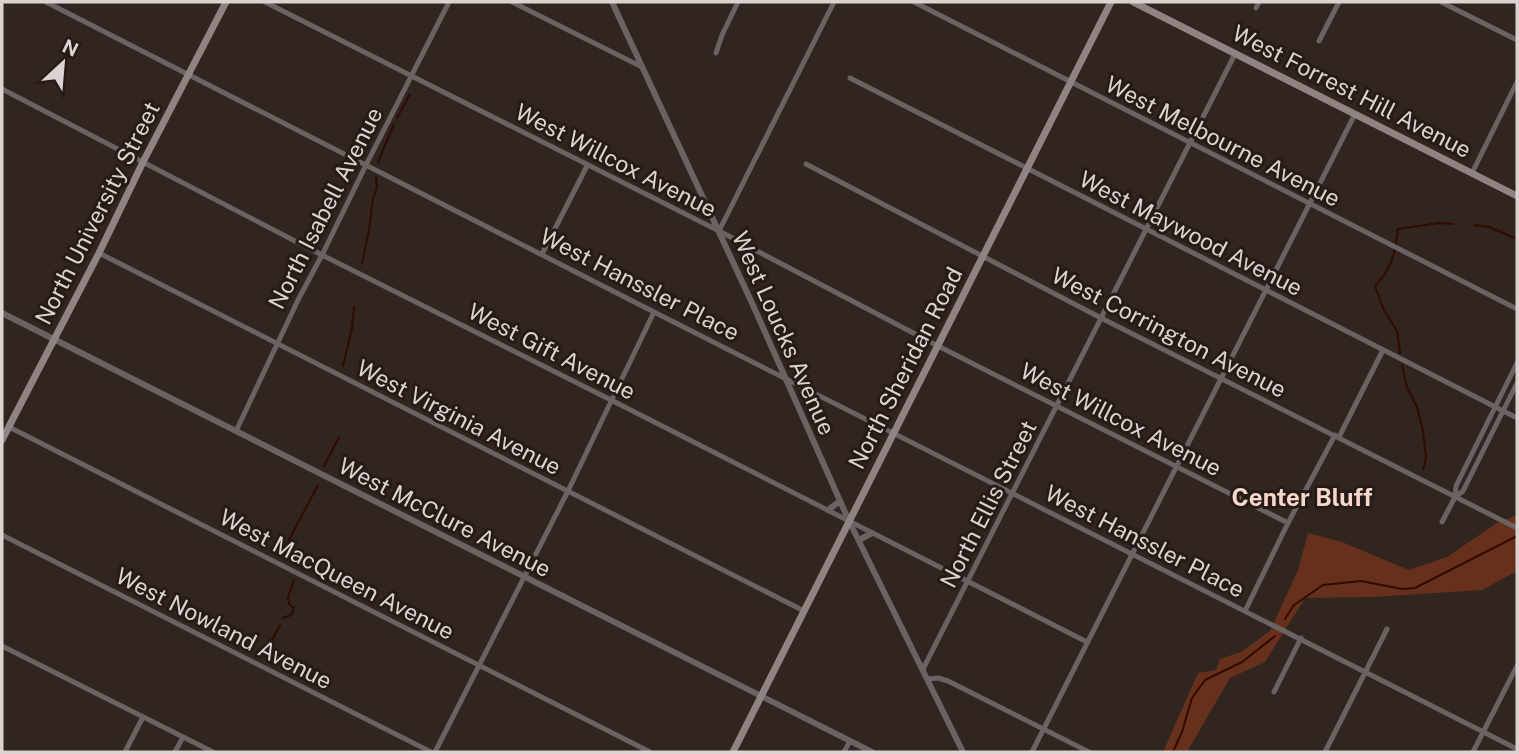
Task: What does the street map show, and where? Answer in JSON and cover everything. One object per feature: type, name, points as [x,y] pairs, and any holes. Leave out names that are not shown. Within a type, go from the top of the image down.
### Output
[{"type":"main road","name":"North University Street","points":[[5,433],[226,2]]},
{"type":"main road","name":"North Sheridan Road","points":[[733,752],[1111,2]]},
{"type":"main road","name":"West Forrest Hill Avenue","points":[[1133,2],[1517,196]]},
{"type":"street","name":"West Hanssler Place","points":[[46,2],[1517,749]]},
{"type":"street","name":"West Willcox Avenue","points":[[265,2],[1288,523]]},
{"type":"street","name":"North Isabell Avenue","points":[[236,431],[299,298],[449,2]]},
{"type":"street","points":[[512,2],[642,67]]},
{"type":"street","name":"West Loucks Avenue","points":[[612,2],[849,521],[963,752]]},
{"type":"street","points":[[716,53],[738,2]]},
{"type":"street","points":[[719,232],[834,2]]},
{"type":"street","name":"West Melbourne Avenue","points":[[914,2],[1517,309]]},
{"type":"street","points":[[1320,41],[1339,2]]},
{"type":"street","points":[[1441,2],[1517,40]]},
{"type":"street","name":"North Ellis Street","points":[[923,669],[1235,54]]},
{"type":"street","name":"West Maywood Avenue","points":[[850,79],[1517,418]]},
{"type":"street","points":[[1472,173],[1517,82]]},
{"type":"street","name":"West Gift Avenue","points":[[2,89],[322,255],[1087,642]]},
{"type":"street","points":[[1032,752],[1355,114]]},
{"type":"street","name":"West Corrington Avenue","points":[[806,164],[1101,318],[1517,528]]},
{"type":"street","points":[[542,254],[587,166]]},
{"type":"street","name":"West Virginia Avenue","points":[[99,253],[804,611]]},
{"type":"street","points":[[433,752],[568,491],[654,312]]},
{"type":"street","name":"West McClure Avenue","points":[[2,313],[872,752]]},
{"type":"street","points":[[1245,611],[1288,523],[1383,350]]},
{"type":"street","points":[[1443,522],[1455,497],[1456,486],[1517,363]]},
{"type":"street","points":[[1455,497],[1463,491],[1517,383]]},
{"type":"street","name":"West MacQueen Avenue","points":[[5,433],[650,752]]},
{"type":"street","points":[[828,510],[841,501]]},
{"type":"street","points":[[859,540],[872,533]]},
{"type":"street","name":"West Nowland Avenue","points":[[2,535],[433,752]]},
{"type":"street","points":[[1325,752],[1387,629]]},
{"type":"street","points":[[1274,692],[1301,638]]},
{"type":"street","points":[[2,646],[213,752]]},
{"type":"street","points":[[1473,752],[1517,666]]},
{"type":"street","points":[[928,680],[938,678],[948,681],[1088,752]]},
{"type":"street","points":[[125,752],[143,717]]},
{"type":"street","points":[[175,752],[183,737]]},
{"type":"street","points":[[844,752],[850,741]]},
{"type":"shaded area","points":[[1517,515],[1517,571],[1482,590],[1305,598],[1265,662],[1230,678],[1187,752],[1163,752],[1198,673],[1216,670],[1220,659],[1241,652],[1270,631],[1298,570],[1308,533],[1342,542],[1409,570],[1447,557],[1497,523]]},
{"type":"waterway","points":[[397,118],[410,94]]},
{"type":"waterway","points":[[378,162],[394,124]]},
{"type":"waterway","points":[[362,263],[377,188],[376,177]]},
{"type":"waterway","points":[[1396,243],[1398,229],[1439,223],[1453,224]]},
{"type":"waterway","points":[[1474,225],[1489,227],[1517,239]]},
{"type":"waterway","points":[[1395,249],[1388,269],[1375,286],[1384,310],[1397,331],[1400,353]]},
{"type":"waterway","points":[[343,366],[354,307]]},
{"type":"waterway","points":[[1402,365],[1423,431],[1426,456],[1423,469]]},
{"type":"waterway","points":[[324,466],[339,437]]},
{"type":"waterway","points":[[281,555],[318,485]]},
{"type":"waterway","points":[[1285,619],[1294,605],[1323,585],[1361,581],[1402,589],[1415,588],[1517,536]]},
{"type":"waterway","points":[[283,618],[291,615],[294,608],[289,604],[288,597],[294,580]]},
{"type":"waterway","points":[[268,647],[280,625]]},
{"type":"waterway","points":[[1173,752],[1192,698],[1205,680],[1242,662],[1275,636]]},
{"type":"district","name":"Center Bluff","points":[[1302,497]]}]
